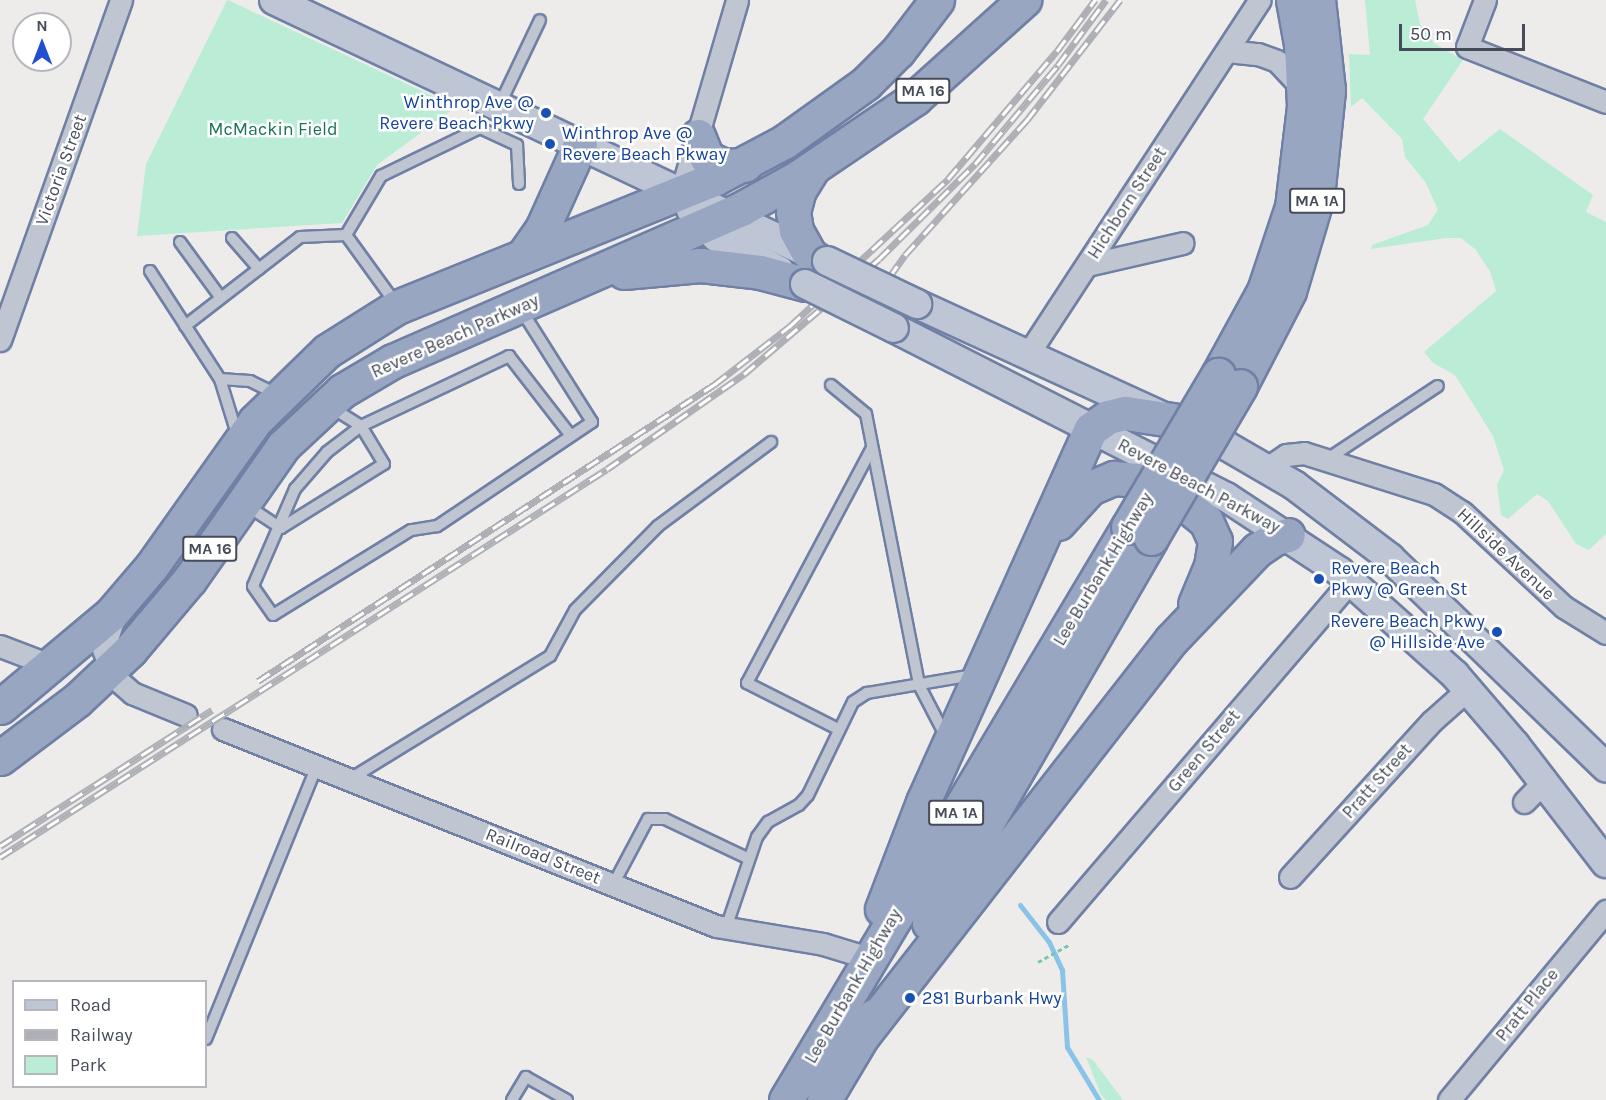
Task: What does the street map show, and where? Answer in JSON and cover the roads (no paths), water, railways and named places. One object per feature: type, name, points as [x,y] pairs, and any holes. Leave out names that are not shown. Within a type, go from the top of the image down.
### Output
[{"type":"highway","name":"MA 16","points":[[0,707],[52,666],[119,606],[152,566],[240,441],[278,395],[327,351],[397,307],[745,165],[815,123],[866,83],[898,51],[937,0]]},
{"type":"highway","name":"MA 16","points":[[715,220],[812,169],[915,98],[1024,0]]},
{"type":"highway","name":"Lee Burbank Highway","points":[[1229,381],[1282,243],[1298,175],[1304,92],[1293,0]]},
{"type":"highway","name":"Lee Burbank Highway","points":[[824,1100],[1140,532],[1229,381],[1289,291],[1317,197],[1328,98],[1318,0]]},
{"type":"highway","points":[[698,136],[707,158],[724,166],[745,165]]},
{"type":"highway","points":[[523,256],[542,229],[580,145]]},
{"type":"highway","points":[[572,283],[640,269],[689,265],[748,270],[813,266],[796,230],[793,212],[799,190],[812,169]]},
{"type":"highway","name":"Revere Beach Parkway","points":[[0,758],[110,671],[171,604],[284,446],[326,404],[375,370],[715,220]]},
{"type":"highway","points":[[397,307],[418,304],[430,311],[434,333],[422,348]]},
{"type":"highway","points":[[869,958],[898,865],[948,746],[1090,429],[1108,417],[1126,413],[1172,420]]},
{"type":"highway","points":[[862,1035],[1171,640],[1198,598],[1213,557],[1213,534],[1194,509],[1136,480],[1108,479],[1078,500],[1038,549]]},
{"type":"highway","name":"Lee Burbank Highway","points":[[786,1100],[869,958],[1140,532]]},
{"type":"highway","points":[[1171,640],[1257,550],[1275,538],[1288,535]]},
{"type":"main road","points":[[274,0],[510,124],[580,145],[681,192]]},
{"type":"main road","name":"Revere Beach Parkway","points":[[681,192],[715,220],[724,243],[813,266],[917,304],[1172,420],[1267,468],[1344,519],[1390,558],[1606,767]]},
{"type":"main road","name":"Revere Beach Parkway","points":[[813,266],[894,328],[1226,497],[1288,535],[1350,580],[1411,633],[1468,689],[1544,781],[1606,863]]},
{"type":"street","name":"Victoria Street","points":[[0,340],[121,0]]},
{"type":"street","points":[[681,192],[737,0]]},
{"type":"street","name":"Hichborn Street","points":[[1028,354],[1260,0]]},
{"type":"street","points":[[1485,0],[1467,47],[1606,102]]},
{"type":"street","points":[[1227,51],[1258,54],[1277,61],[1304,92]]},
{"type":"street","points":[[1087,265],[1183,243]]},
{"type":"street","name":"Hillside Avenue","points":[[1267,468],[1291,453],[1326,460],[1369,477],[1420,489],[1448,503],[1564,607],[1606,633]]},
{"type":"street","name":"Green Street","points":[[1058,922],[1350,580]]},
{"type":"street","points":[[119,606],[104,640],[110,671],[129,691],[186,715]]},
{"type":"street","points":[[0,646],[52,666]]},
{"type":"street","name":"Pratt Street","points":[[1290,877],[1432,721],[1468,689]]},
{"type":"street","name":"Railroad Street","points":[[223,729],[726,928],[823,944],[869,958]]},
{"type":"street","points":[[1524,802],[1544,781]]},
{"type":"street","name":"Pratt Place","points":[[1449,1100],[1606,911]]},
{"type":"lane","points":[[519,184],[510,124],[540,20]]},
{"type":"lane","points":[[346,235],[381,176],[480,128],[510,124]]},
{"type":"lane","points":[[186,326],[300,237],[346,235]]},
{"type":"lane","points":[[346,235],[397,307]]},
{"type":"lane","points":[[232,238],[259,269]]},
{"type":"lane","points":[[180,242],[221,298]]},
{"type":"lane","points":[[150,271],[220,379],[240,441]]},
{"type":"lane","points":[[519,306],[592,422],[437,526],[411,530],[273,615],[253,586],[281,528],[292,495],[311,468],[361,426],[509,356],[571,436]]},
{"type":"lane","points":[[220,379],[250,381],[278,395]]},
{"type":"lane","points":[[831,385],[866,414],[919,685],[948,746]]},
{"type":"lane","points":[[1326,460],[1438,386]]},
{"type":"lane","points":[[281,528],[384,464],[361,426],[326,404]]},
{"type":"lane","points":[[350,779],[550,656],[575,609],[658,526],[771,442]]},
{"type":"lane","points":[[838,729],[747,683],[872,448]]},
{"type":"lane","points":[[243,502],[281,528]]},
{"type":"lane","points":[[726,928],[747,858],[768,822],[799,805],[808,795],[853,702],[862,695],[954,680],[983,670]]},
{"type":"lane","points":[[207,1037],[317,766]]},
{"type":"lane","points":[[613,885],[648,819],[665,819],[747,858]]},
{"type":"lane","points":[[512,1100],[526,1077],[567,1100]]},
{"type":"waterway","points":[[1020,905],[1049,942],[1062,970],[1067,1047],[1099,1100]]},
{"type":"railway","points":[[258,681],[715,384],[790,326],[948,179],[1057,51],[1095,0]]},
{"type":"railway","points":[[0,857],[607,469],[744,374],[879,259],[975,164],[1058,65],[1106,0]]},
{"type":"railway","points":[[857,323],[905,255],[1027,120],[1120,0]]},
{"type":"railway","points":[[0,846],[212,710]]},
{"type":"place","name":"Winthrop Ave @ Revere Beach Pkwy","points":[[546,113]]},
{"type":"place","name":"Winthrop Ave @ Revere Beach Pkway","points":[[550,144]]},
{"type":"place","name":"Revere Beach Pkwy @ Green St","points":[[1319,579]]},
{"type":"place","name":"Revere Beach Pkwy @ Hillside Ave","points":[[1497,632]]},
{"type":"place","name":"281 Burbank Hwy","points":[[910,998]]},
{"type":"park label","name":"McMackin Field","points":[[273,129]]}]
